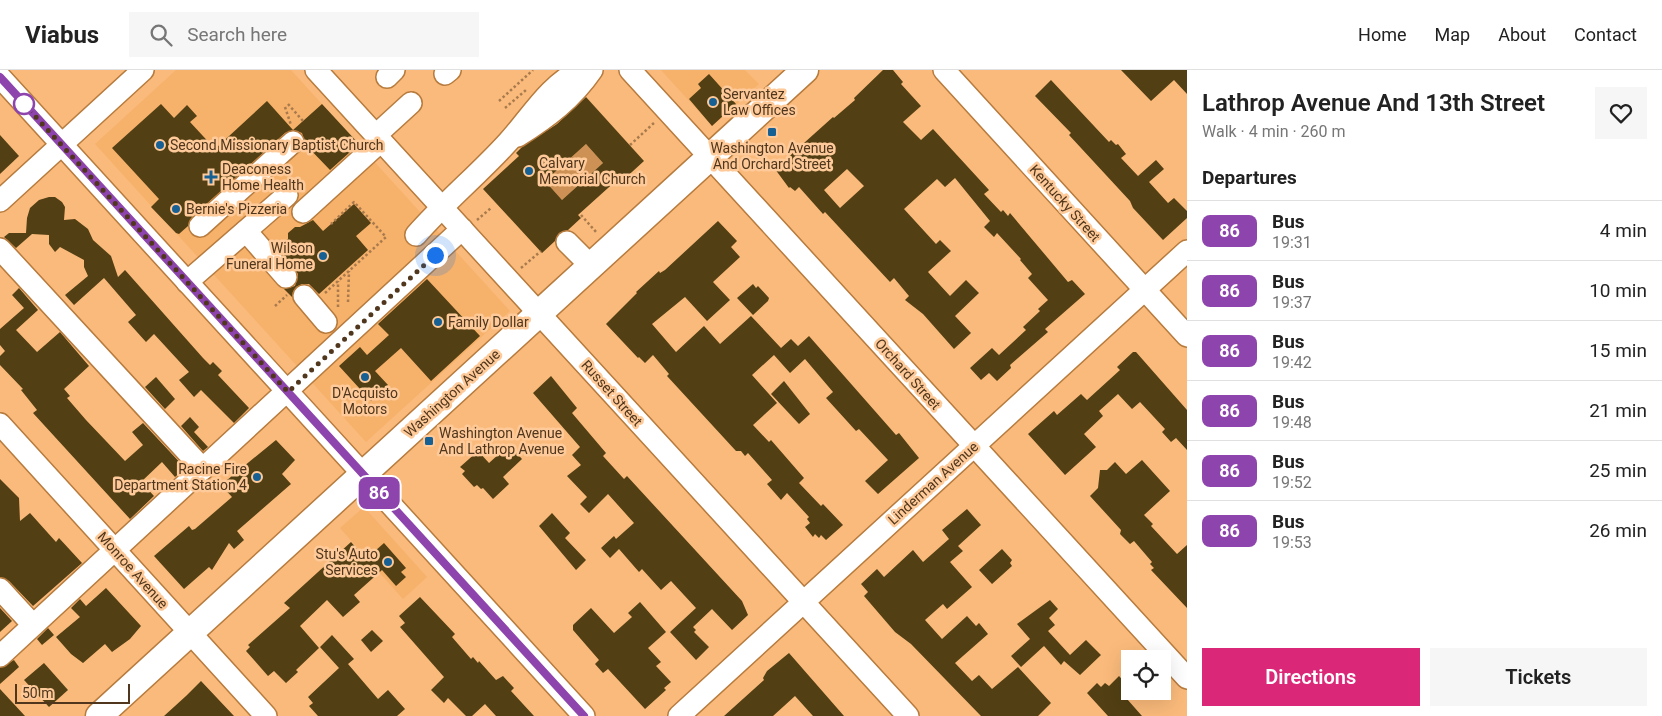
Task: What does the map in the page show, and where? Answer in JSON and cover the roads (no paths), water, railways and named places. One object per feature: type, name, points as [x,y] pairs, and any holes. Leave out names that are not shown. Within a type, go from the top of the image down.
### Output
[{"type":"main road","name":"Washington Avenue","points":[[99,716],[805,70]]},
{"type":"street","points":[[0,201],[143,70]]},
{"type":"street","name":"Russet Street","points":[[316,70],[908,716]]},
{"type":"street","points":[[416,235],[508,142],[535,106],[569,75],[580,70]]},
{"type":"street","points":[[508,142],[549,117],[577,91],[592,70]]},
{"type":"street","name":"Orchard Street","points":[[630,70],[1187,678]]},
{"type":"street","name":"Kentucky Street","points":[[944,70],[1187,336]]},
{"type":"street","points":[[0,77],[584,716]]},
{"type":"street","points":[[303,212],[411,103]]},
{"type":"street","points":[[200,226],[293,142]]},
{"type":"street","points":[[188,282],[288,195]]},
{"type":"street","points":[[0,656],[462,230]]},
{"type":"street","points":[[246,231],[286,277]]},
{"type":"street","points":[[567,242],[591,266]]},
{"type":"street","points":[[0,249],[203,469]]},
{"type":"street","name":"Linderman Avenue","points":[[679,716],[1187,250]]},
{"type":"street","points":[[313,296],[332,316]]},
{"type":"street","name":"Monroe Avenue","points":[[0,424],[266,716]]},
{"type":"street","points":[[0,590],[33,625]]},
{"type":"place","name":"Servantez Law Offices","points":[[713,102]]},
{"type":"place","name":"Washington Avenue And Orchard Street","points":[[772,132]]},
{"type":"place","name":"Second Missionary Baptist Church","points":[[160,145]]},
{"type":"place","name":"Calvary Memorial Church","points":[[529,171]]},
{"type":"place","name":"Deaconess Home Health","points":[[211,177]]},
{"type":"place","name":"Bernie's Pizzeria","points":[[176,209]]},
{"type":"place","name":"Wilson Funeral Home","points":[[323,256]]},
{"type":"place","name":"Family Dollar","points":[[438,322]]},
{"type":"place","name":"D'Acquisto Motors","points":[[365,377]]},
{"type":"place","name":"Washington Avenue And Lathrop Avenue","points":[[429,441]]},
{"type":"place","name":"Racine Fire Department Station 4","points":[[257,477]]},
{"type":"place","name":"Stu's Auto Services","points":[[388,562]]}]
